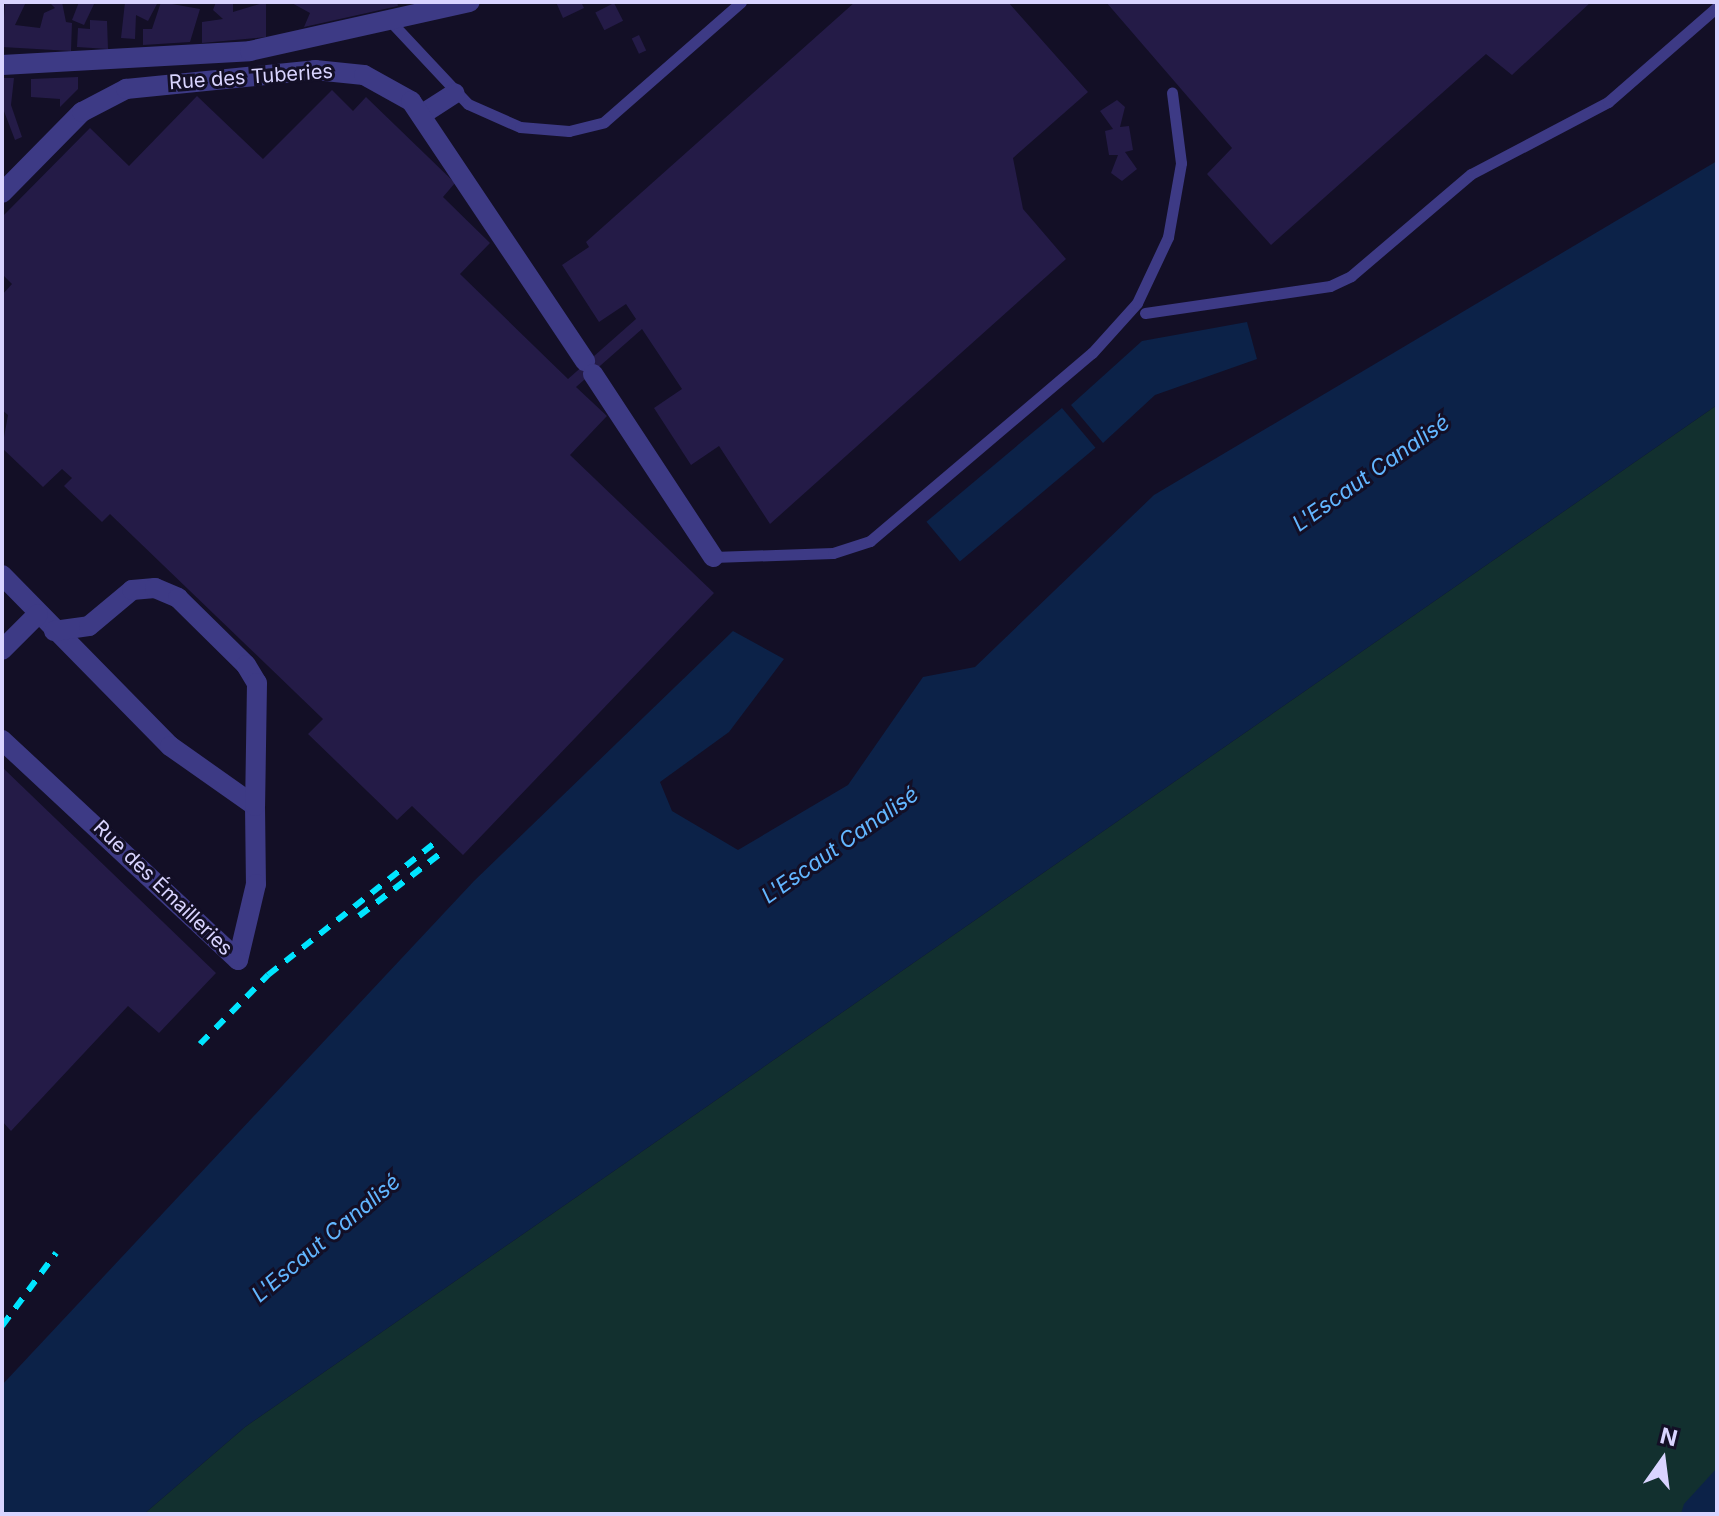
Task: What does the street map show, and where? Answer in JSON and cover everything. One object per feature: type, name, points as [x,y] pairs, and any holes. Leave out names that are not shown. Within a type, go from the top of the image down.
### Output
[{"type":"street","points":[[2,65],[236,52],[391,22],[470,2]]},
{"type":"street","name":"Rue des Tuberies","points":[[2,193],[89,106],[139,86],[338,70],[392,87],[421,115],[713,557]]},
{"type":"street","points":[[421,115],[455,93]]},
{"type":"street","points":[[2,575],[170,746],[255,806]]},
{"type":"street","points":[[54,631],[89,626],[132,590],[155,588],[178,598],[246,665],[257,683],[255,806]]},
{"type":"street","points":[[2,650],[38,614]]},
{"type":"street","name":"Rue des Émailleries","points":[[2,740],[238,960],[256,884],[255,806]]},
{"type":"lane","points":[[391,22],[455,93],[520,127],[556,131],[597,125],[741,2]]},
{"type":"lane","points":[[1145,313],[1330,286],[1351,276],[1471,174],[1608,102],[1717,7]]},
{"type":"lane","points":[[713,557],[833,553],[870,541],[1092,353],[1137,303],[1168,237],[1181,163],[1172,93]]},
{"type":"green space","points":[[1717,405],[1717,1514],[144,1514],[245,1427]]},
{"type":"water","name":"L'Escaut Canalisé","points":[[1717,161],[1717,405],[245,1427],[144,1514],[2,1514],[2,1385],[474,881],[733,631],[784,659],[729,732],[660,782],[672,811],[738,850],[848,785],[923,677],[975,667],[1154,495]]},
{"type":"water","points":[[1247,322],[1257,359],[1155,395],[1103,443],[1071,405],[1142,341]]},
{"type":"water","points":[[1062,408],[1095,448],[960,562],[926,522]]},
{"type":"water","points":[[1717,1468],[1717,1514],[1681,1514],[1684,1504]]},
{"type":"building","points":[[5,2],[26,2],[15,25],[40,28],[44,13],[55,8],[49,2],[62,2],[66,22],[72,23],[71,51],[2,47]]},
{"type":"building","points":[[79,2],[95,2],[84,25],[72,20]]},
{"type":"building","points":[[125,2],[158,2],[148,21],[136,15],[135,39],[121,38]]},
{"type":"building","points":[[161,2],[200,9],[190,42],[143,45],[143,29],[152,29]]},
{"type":"building","points":[[216,2],[233,2],[233,12],[266,2],[266,37],[202,43],[202,22],[223,19],[213,10]]},
{"type":"building","points":[[290,2],[397,2],[398,6],[304,27],[310,13]]},
{"type":"building","points":[[556,2],[581,2],[584,8],[563,18]]},
{"type":"building","points":[[855,2],[1008,2],[1088,92],[1013,158],[1023,209],[1066,259],[770,524],[719,446],[691,465],[654,408],[682,389],[642,329],[576,387],[607,416],[570,455],[714,593],[463,855],[412,806],[397,820],[308,734],[323,719],[110,514],[102,522],[64,486],[72,478],[62,469],[43,487],[2,448],[8,415],[2,410],[2,295],[12,284],[2,274],[2,217],[90,128],[129,166],[197,96],[263,159],[332,90],[353,111],[366,97],[455,183],[443,197],[490,243],[460,274],[568,379],[636,319],[626,304],[599,322],[562,265],[589,247],[586,242]]},
{"type":"building","points":[[1106,2],[1591,2],[1512,75],[1486,54],[1271,245],[1207,174],[1232,148]]},
{"type":"building","points":[[614,3],[623,21],[604,30],[595,13]]},
{"type":"building","points":[[90,20],[107,21],[108,49],[77,47],[78,28],[90,29]]},
{"type":"building","points":[[639,35],[646,50],[639,54],[632,38]]},
{"type":"building","points":[[78,77],[78,89],[60,107],[60,99],[31,97],[31,79]]},
{"type":"building","points":[[2,78],[14,78],[11,105],[22,137],[15,140],[2,106]]},
{"type":"building","points":[[1117,100],[1125,107],[1120,127],[1129,126],[1133,150],[1125,152],[1137,169],[1122,181],[1111,173],[1118,155],[1109,155],[1105,131],[1113,129],[1100,111]]},
{"type":"building","points":[[2,767],[216,973],[159,1033],[128,1006],[11,1131],[2,1121]]},
{"type":"railway","points":[[200,1044],[268,975],[437,841]]},
{"type":"railway","points":[[359,916],[445,850]]},
{"type":"railway","points":[[2,1326],[56,1253]]}]
